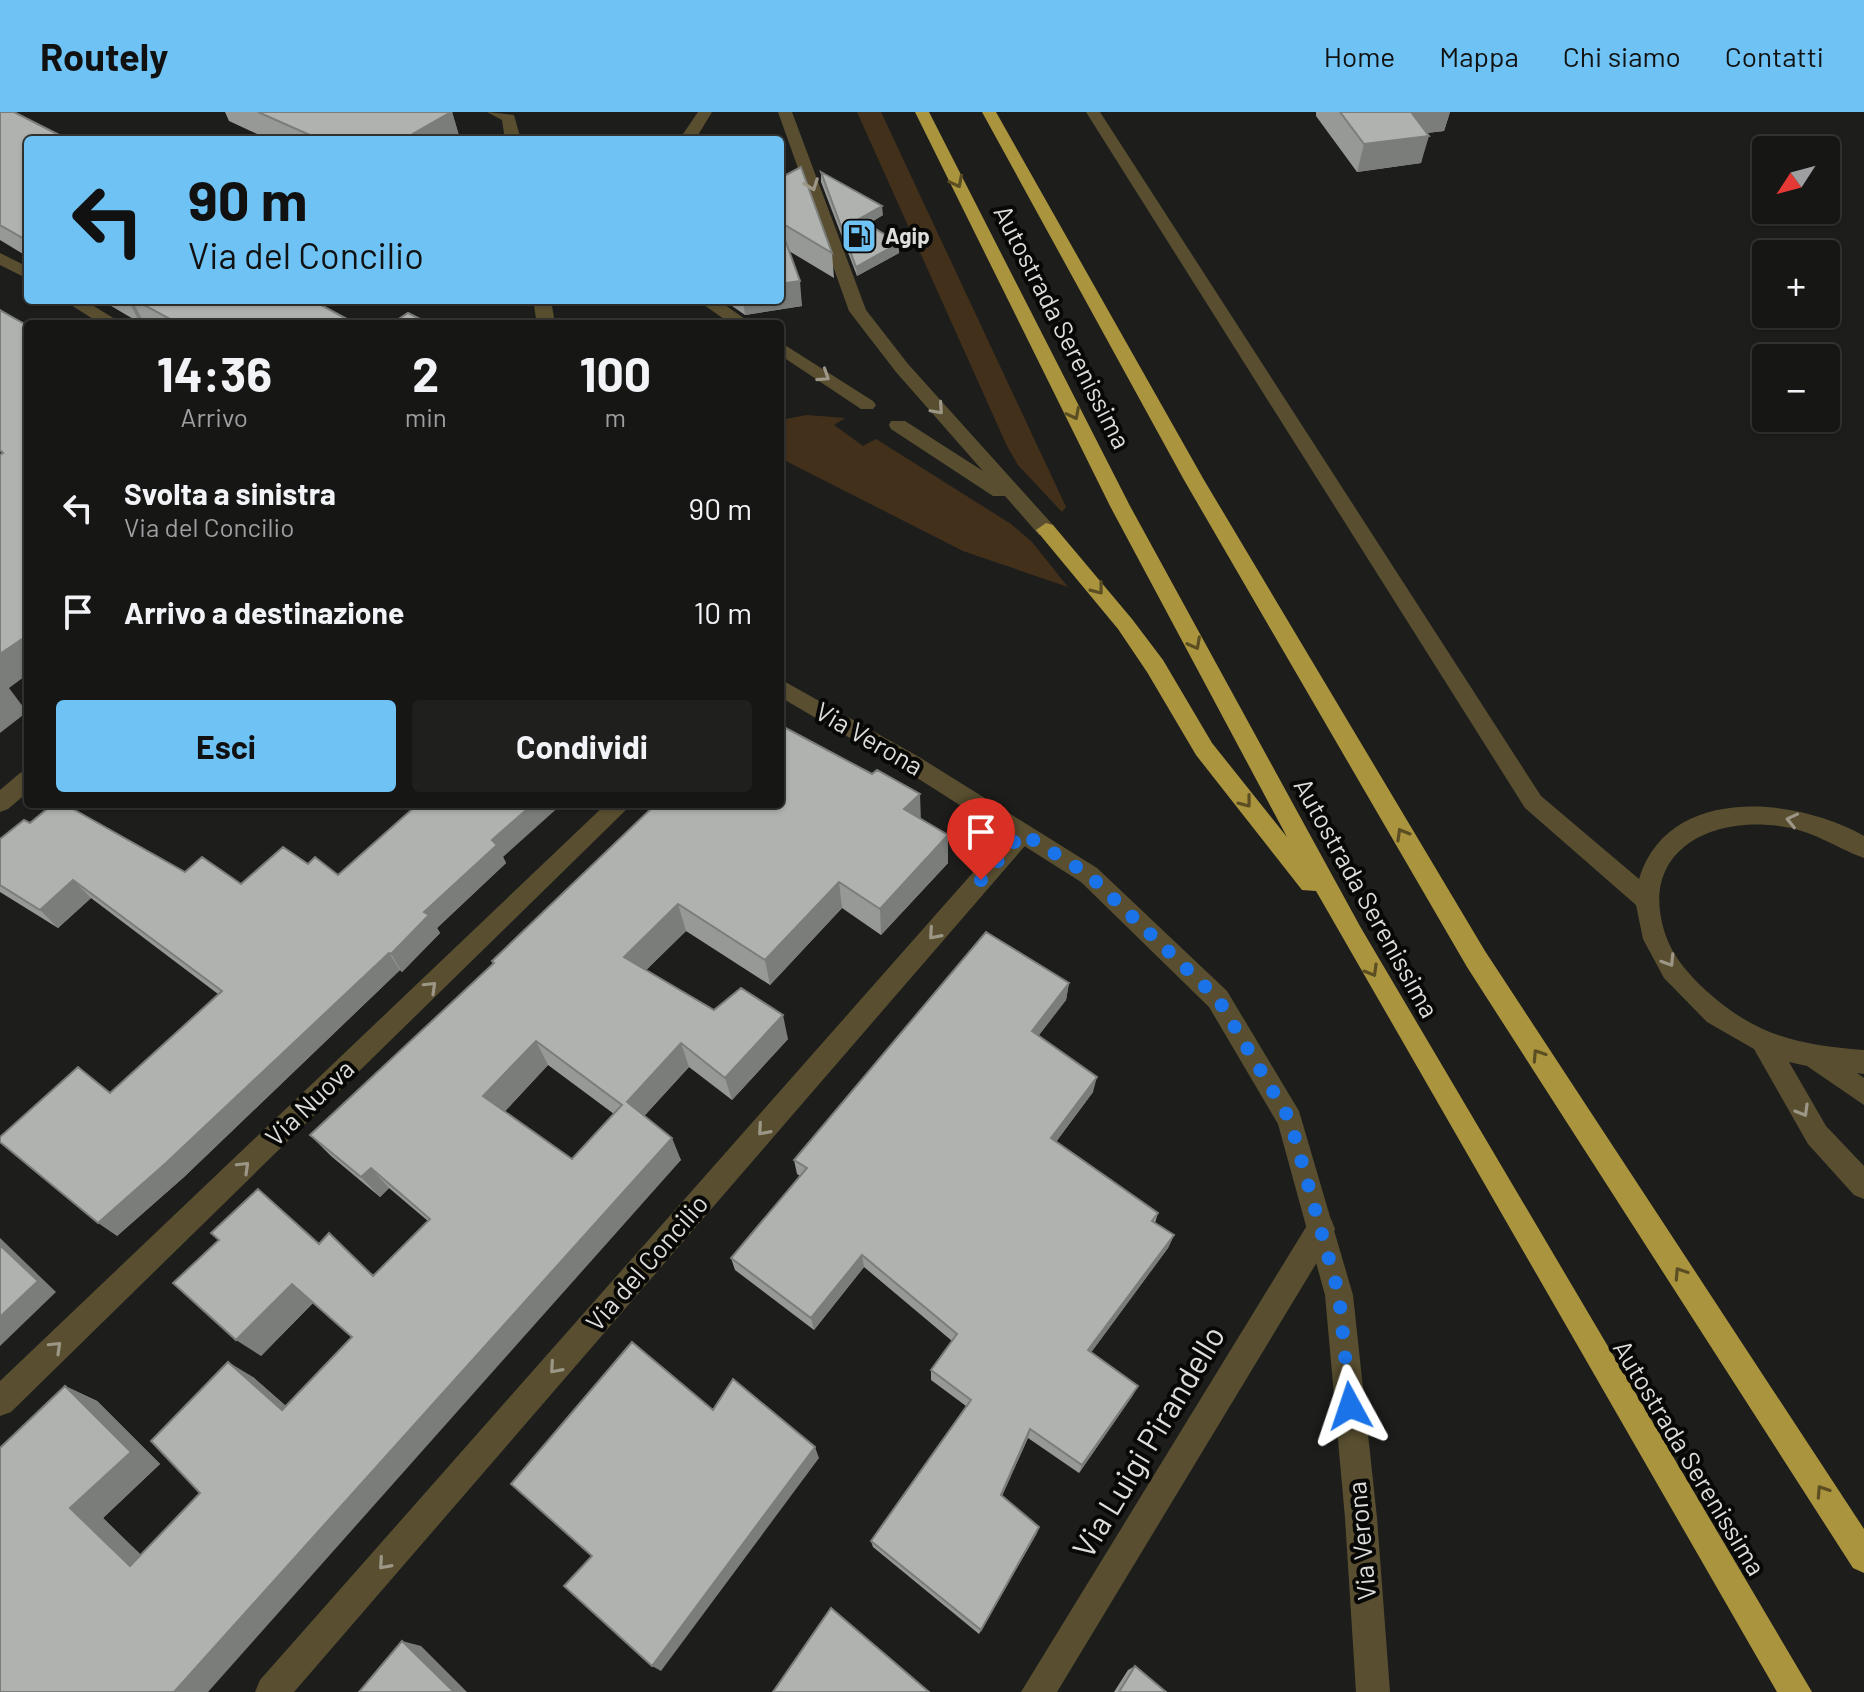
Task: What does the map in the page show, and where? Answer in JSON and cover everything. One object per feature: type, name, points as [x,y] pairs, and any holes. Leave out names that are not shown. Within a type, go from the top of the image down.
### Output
[{"type":"highway","name":"Autostrada Serenissima","points":[[922,112],[1120,506],[1352,935],[1795,1692]]},
{"type":"highway","name":"Autostrada Serenissima","points":[[989,112],[1194,480],[1476,959],[1864,1557]]},
{"type":"highway","points":[[1046,530],[1125,624],[1155,666],[1204,749],[1352,935]]},
{"type":"street","points":[[494,112],[509,118],[512,136]]},
{"type":"street","points":[[690,136],[705,112]]},
{"type":"street","points":[[785,112],[858,311],[902,368],[1046,530]]},
{"type":"street","points":[[1093,112],[1533,802],[1647,900]]},
{"type":"street","points":[[0,258],[24,272]]},
{"type":"street","points":[[79,304],[107,320]]},
{"type":"street","points":[[712,304],[737,320]]},
{"type":"street","points":[[784,350],[867,405]]},
{"type":"street","points":[[898,425],[1027,509]]},
{"type":"street","name":"Via Verona","points":[[784,689],[911,763],[1089,875],[1218,999],[1290,1120],[1339,1295],[1361,1518],[1373,1692]]},
{"type":"street","points":[[0,803],[24,782]]},
{"type":"street","name":"Via Nuova","points":[[0,1401],[617,808]]},
{"type":"street","points":[[1864,848],[1814,825],[1771,815],[1731,815],[1696,824],[1669,842],[1652,868],[1647,900],[1655,939],[1680,979],[1717,1015],[1764,1043],[1817,1060],[1864,1062]]},
{"type":"street","name":"Via del Concilio","points":[[272,1692],[1022,833]]},
{"type":"street","points":[[1764,1043],[1817,1135],[1864,1186]]},
{"type":"street","points":[[1817,1060],[1864,1093]]},
{"type":"street","name":"Via Luigi Pirandello","points":[[1038,1692],[1321,1229]]},
{"type":"shaded area","points":[[857,112],[881,112],[1066,507],[1062,512],[1018,465],[1007,446]]},
{"type":"shaded area","points":[[807,415],[845,418],[834,425],[863,446],[876,439],[1011,524],[1032,542],[1068,587],[963,551],[784,460],[784,419]]},
{"type":"building","points":[[0,112],[14,112],[61,136],[24,136],[24,239],[0,225]]},
{"type":"building","points":[[258,112],[451,112],[409,136],[312,136]]},
{"type":"building","points":[[1340,112],[1411,112],[1429,136],[1364,144]]},
{"type":"building","points":[[801,167],[832,253],[784,224],[784,176]]},
{"type":"building","points":[[821,172],[882,206],[859,219],[899,243],[856,267]]},
{"type":"building","points":[[784,237],[800,281],[784,283]]},
{"type":"building","points":[[142,304],[319,304],[349,320],[172,320]]},
{"type":"building","points":[[0,310],[24,324],[24,638],[0,654],[0,455],[3,453],[0,450]]},
{"type":"building","points":[[408,313],[422,320],[397,320]]},
{"type":"building","points":[[784,727],[872,774],[877,770],[920,794],[904,809],[948,835],[880,909],[839,882],[765,960],[678,904],[624,957],[714,1010],[741,988],[783,1015],[725,1078],[681,1043],[627,1102],[672,1138],[174,1692],[0,1692],[0,1448],[65,1386],[131,1452],[70,1508],[130,1566],[200,1493],[151,1441],[228,1362],[282,1410],[352,1337],[292,1284],[236,1340],[173,1283],[219,1240],[211,1233],[258,1189],[319,1244],[329,1233],[373,1276],[430,1219],[371,1168],[361,1177],[310,1135],[494,963],[492,961],[652,808],[784,808]],"holes":[[[536,1041],[622,1105],[572,1159],[483,1096]]]},
{"type":"building","points":[[48,808],[71,808],[185,872],[202,857],[241,884],[283,847],[308,864],[315,857],[338,875],[413,808],[528,808],[492,840],[497,845],[424,912],[429,915],[391,954],[98,1223],[0,1142],[0,1137],[78,1067],[110,1093],[222,991],[73,880],[40,910],[0,885],[0,839],[24,820],[30,823]]},
{"type":"building","points":[[986,932],[1069,983],[1032,1031],[1097,1077],[1051,1138],[1158,1213],[1152,1221],[1174,1235],[1088,1350],[1138,1386],[1082,1465],[1030,1429],[1001,1495],[1039,1527],[981,1630],[871,1541],[971,1400],[931,1370],[957,1334],[862,1255],[811,1318],[731,1258],[807,1168],[794,1160]]},
{"type":"building","points":[[0,1245],[38,1281],[0,1317]]},
{"type":"building","points":[[632,1342],[713,1410],[733,1379],[815,1447],[652,1666],[564,1586],[592,1556],[511,1484]]},
{"type":"building","points":[[831,1608],[929,1692],[773,1692]]},
{"type":"building","points":[[402,1641],[454,1692],[359,1692]]},
{"type":"building","points":[[1135,1666],[1166,1692],[1119,1692]]},
{"type":"place","name":"Agip","points":[[859,236]]},
{"type":"route","points":[[981,880],[1022,833],[1089,875],[1218,999],[1290,1120],[1339,1295],[1350,1406]]}]
